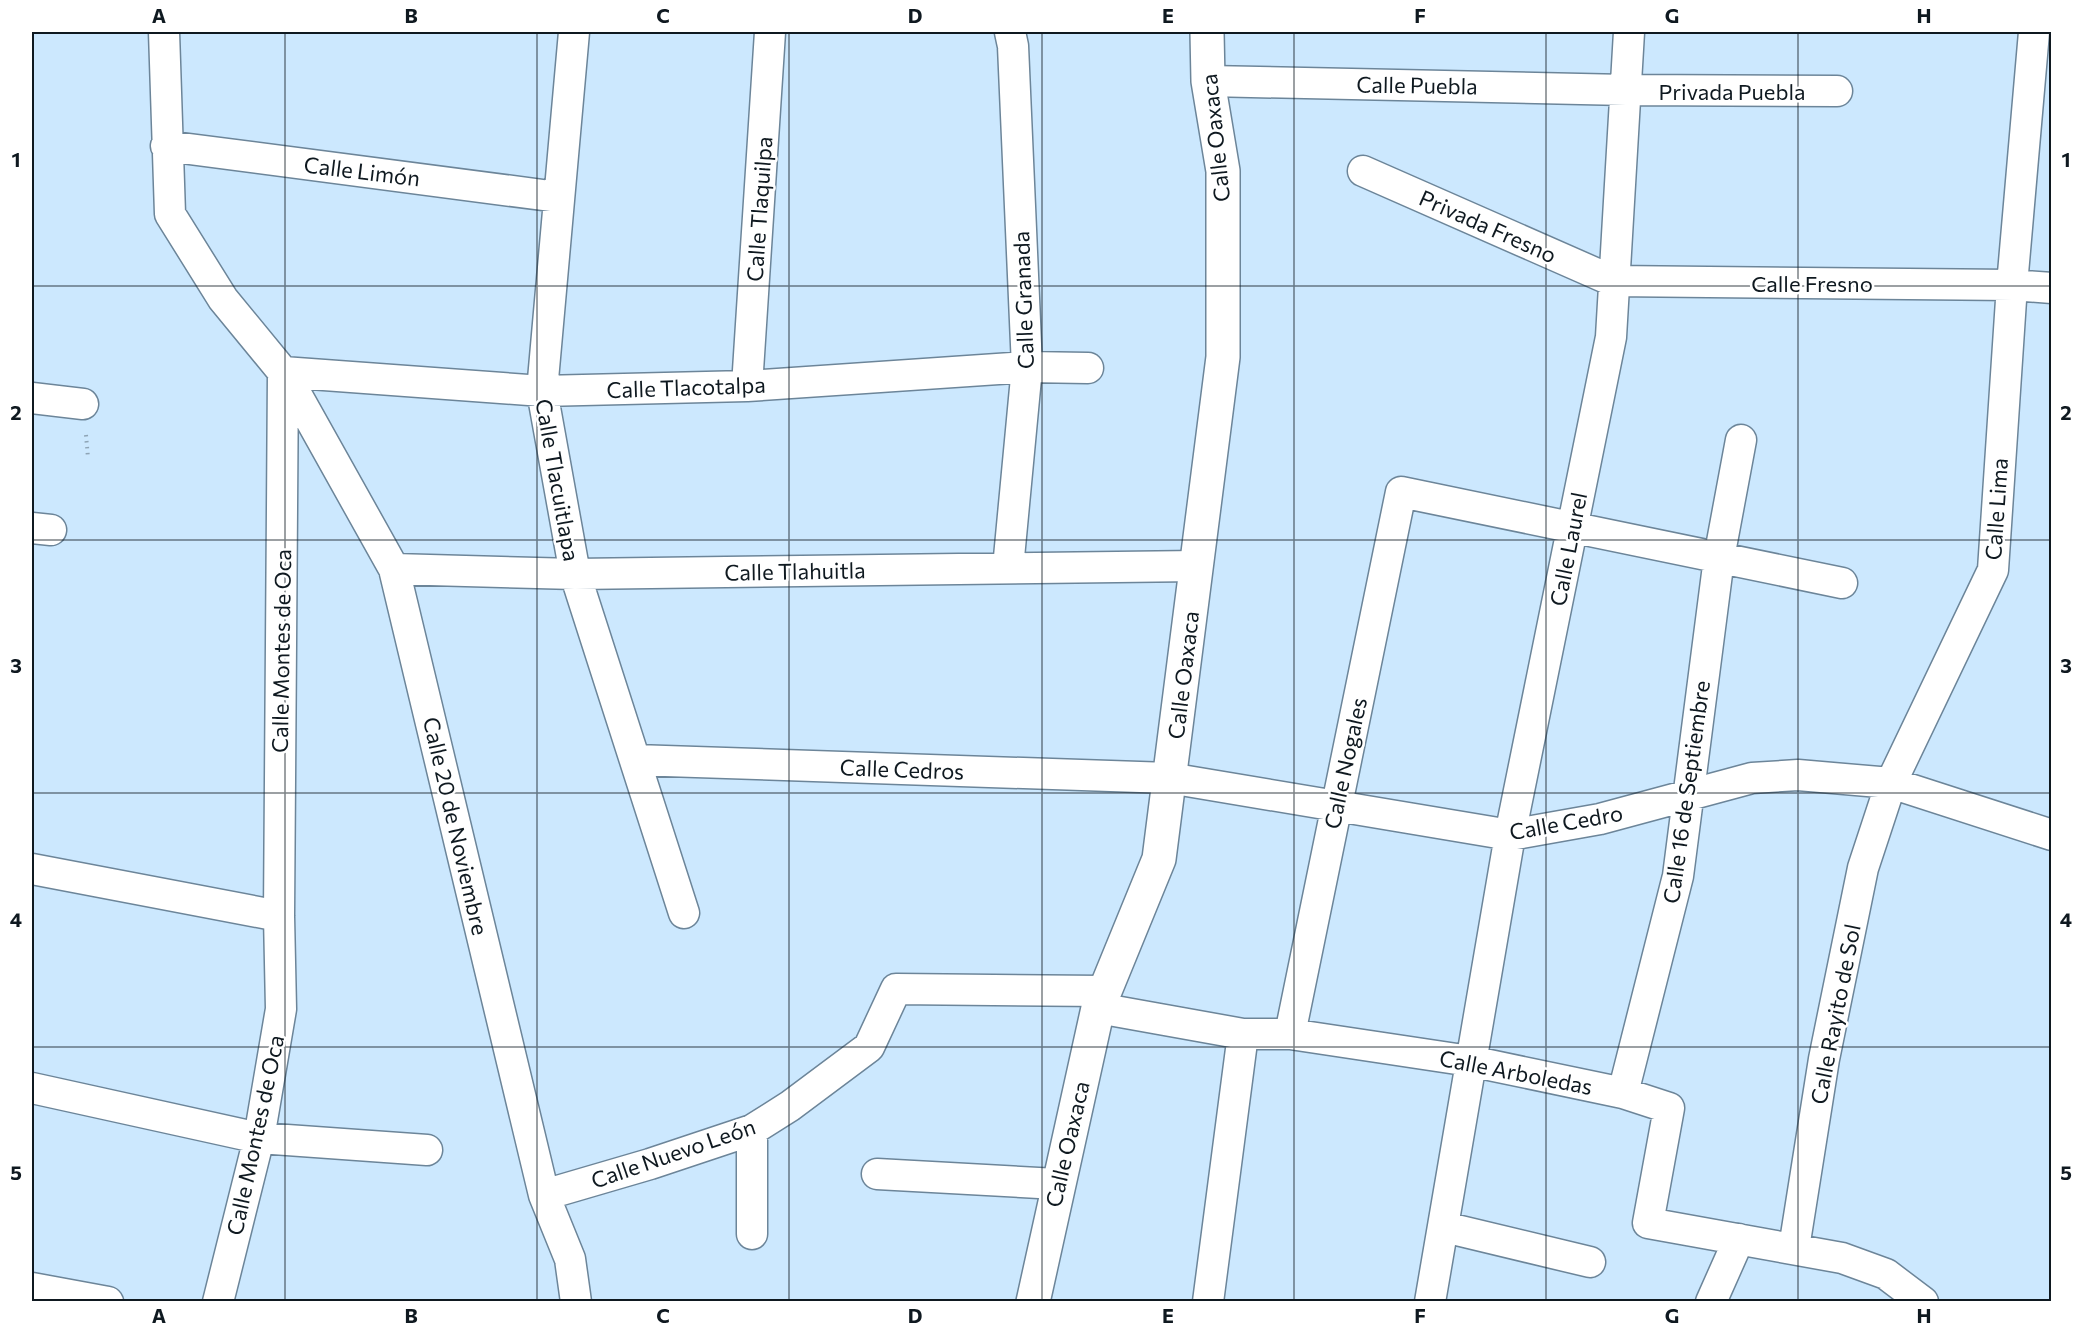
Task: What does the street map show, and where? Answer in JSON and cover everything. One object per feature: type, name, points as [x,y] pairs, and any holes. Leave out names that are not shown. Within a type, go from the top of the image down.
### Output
[{"type":"street","points":[[164,32],[170,214],[223,299],[283,372]]},
{"type":"street","name":"Calle Tlacuitlapa","points":[[574,32],[542,391],[575,574],[684,913]]},
{"type":"street","name":"Calle Tlaquilpa","points":[[747,386],[770,32]]},
{"type":"street","name":"Calle Granada","points":[[1008,568],[1027,367],[1013,46],[1010,32]]},
{"type":"street","name":"Calle Oaxaca","points":[[1033,1302],[1057,1184],[1101,999],[1159,860],[1223,357],[1223,171],[1208,81],[1207,32]]},
{"type":"street","name":"Calle Laurel","points":[[1430,1302],[1510,835],[1611,337],[1629,32]]},
{"type":"street","name":"Calle Lima","points":[[1891,783],[1992,570],[2012,285],[2034,32]]},
{"type":"street","name":"Calle Puebla","points":[[1208,81],[1626,90]]},
{"type":"street","name":"Privada Puebla","points":[[1626,90],[1837,91]]},
{"type":"street","name":"Calle Limón","points":[[166,146],[558,197]]},
{"type":"street","name":"Privada Fresno","points":[[1363,171],[1613,281]]},
{"type":"street","name":"Calle Fresno","points":[[1613,281],[2012,285]]},
{"type":"street","points":[[2012,285],[2052,288]]},
{"type":"street","name":"Calle Tlacotalpa","points":[[283,372],[542,391],[747,386],[1027,367],[1088,368]]},
{"type":"street","name":"Calle 20 de Noviembre","points":[[283,372],[394,569],[544,1195],[570,1259],[576,1302]]},
{"type":"street","name":"Calle Montes de Oca","points":[[218,1302],[259,1138],[281,1009],[279,916],[283,372]]},
{"type":"street","points":[[32,398],[83,404]]},
{"type":"street","name":"Calle 16 de Septiembre","points":[[1623,1093],[1677,876],[1719,558],[1741,440]]},
{"type":"street","name":"Calle Nogales","points":[[1290,1034],[1401,492],[1572,528]]},
{"type":"street","points":[[1572,528],[1842,583]]},
{"type":"street","name":"Calle Tlahuitla","points":[[394,569],[575,574],[1197,566]]},
{"type":"street","name":"Calle Cedros","points":[[635,760],[1170,778]]},
{"type":"street","name":"Calle Cedro","points":[[1170,778],[1510,835],[1600,819],[1752,778],[1798,775],[1891,783],[2052,835]]},
{"type":"street","name":"Calle Rayito de Sol","points":[[1794,1248],[1824,1059],[1863,868],[1891,783]]},
{"type":"street","points":[[32,868],[279,916]]},
{"type":"street","name":"Calle Nuevo León","points":[[544,1195],[650,1164],[752,1130],[790,1106],[869,1047],[896,989],[1101,999]]},
{"type":"street","name":"Calle Arboledas","points":[[1101,999],[1243,1034],[1290,1034],[1470,1061],[1623,1093],[1668,1107],[1648,1223],[1794,1248]]},
{"type":"street","points":[[1208,1302],[1243,1034]]},
{"type":"street","points":[[32,1088],[259,1138],[427,1150]]},
{"type":"street","points":[[752,1130],[752,1234]]},
{"type":"street","points":[[877,1174],[1057,1184]]},
{"type":"street","points":[[1444,1227],[1590,1262]]},
{"type":"street","points":[[1711,1302],[1738,1239]]},
{"type":"street","points":[[1794,1248],[1842,1258],[1886,1274],[1921,1301]]},
{"type":"street","points":[[32,1288],[108,1302]]}]
